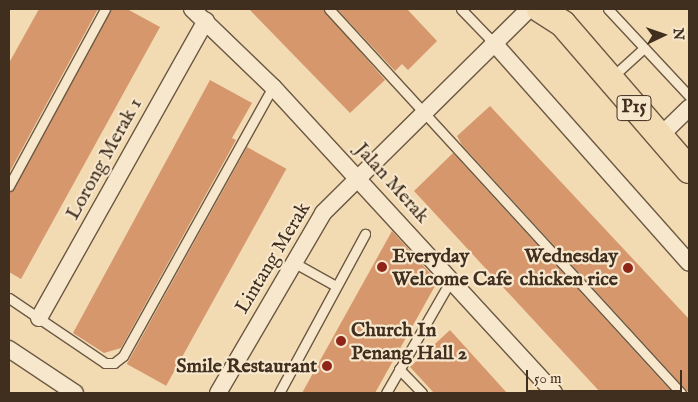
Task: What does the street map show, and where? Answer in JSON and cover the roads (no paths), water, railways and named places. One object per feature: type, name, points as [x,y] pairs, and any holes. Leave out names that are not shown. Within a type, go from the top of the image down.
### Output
[{"type":"main road","name":"P15","points":[[540,9],[560,17],[610,79],[689,170]]},
{"type":"street","name":"Jalan Merak","points":[[192,9],[273,87],[357,176],[554,393]]},
{"type":"street","name":"Lintang Merak","points":[[218,393],[293,262],[324,213],[357,176],[529,9]]},
{"type":"street","name":"Lorong Merak 1","points":[[39,318],[206,21]]},
{"type":"street","points":[[494,42],[689,263]]},
{"type":"street","points":[[659,137],[689,108]]},
{"type":"street","points":[[9,350],[75,393]]},
{"type":"lane","points":[[9,186],[105,9]]},
{"type":"lane","points":[[329,9],[681,393]]},
{"type":"lane","points":[[461,9],[494,42]]},
{"type":"lane","points":[[608,9],[689,96]]},
{"type":"lane","points":[[610,79],[644,48]]},
{"type":"lane","points":[[9,298],[106,363],[114,364],[123,356],[273,87]]},
{"type":"lane","points":[[279,393],[365,234]]},
{"type":"lane","points":[[293,262],[336,286]]},
{"type":"lane","points":[[386,393],[452,280]]},
{"type":"lane","points":[[399,369],[422,393]]},
{"type":"place","name":"Everyday Welcome Cafe","points":[[382,267]]},
{"type":"place","name":"Wednesday chicken rice","points":[[628,268]]},
{"type":"place","name":"Church In Penang Hall 2","points":[[341,341]]},
{"type":"place","name":"Smile Restaurant","points":[[327,366]]}]
